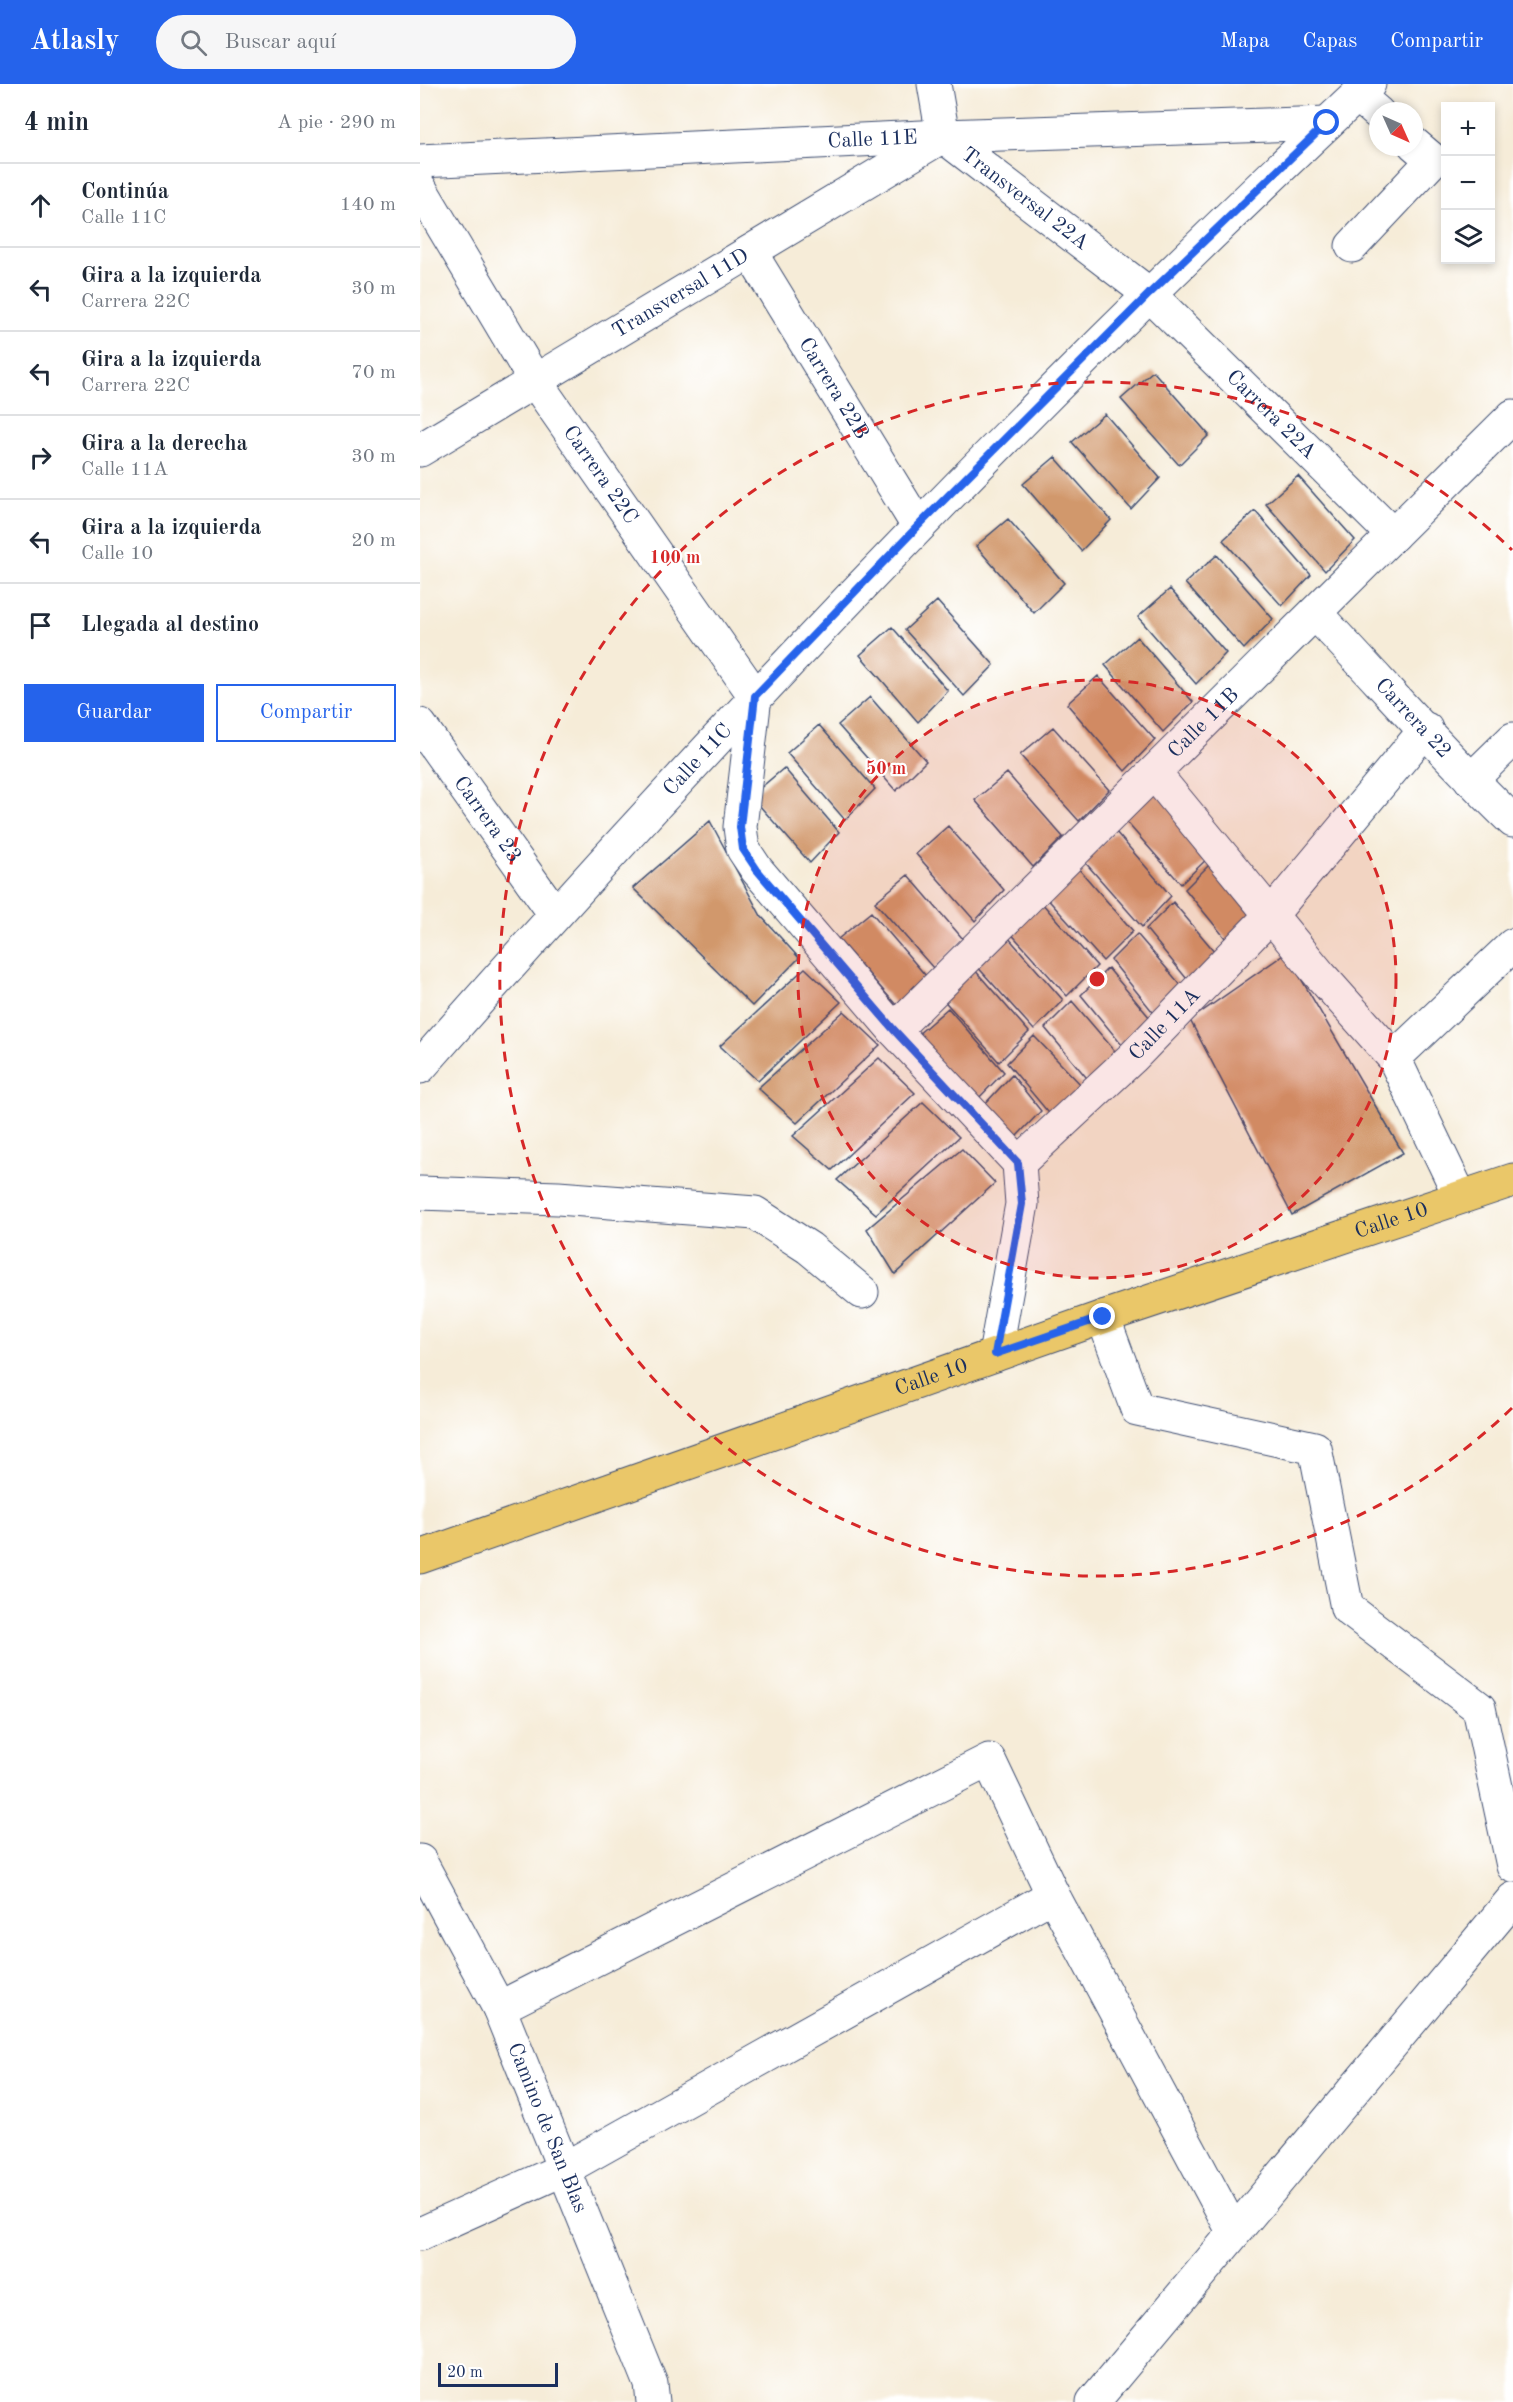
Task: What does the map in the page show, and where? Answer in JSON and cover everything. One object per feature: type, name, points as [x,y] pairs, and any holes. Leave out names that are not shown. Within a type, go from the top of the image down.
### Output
[{"type":"main road","name":"Calle 10","points":[[420,1557],[995,1354],[1513,1180]]},
{"type":"street","name":"Transversal 22A","points":[[934,84],[943,136],[1149,294]]},
{"type":"street","name":"Calle 11C","points":[[420,1067],[555,914],[755,696],[918,526],[1149,294],[1327,123],[1368,98]]},
{"type":"street","name":"Calle 11E","points":[[420,160],[943,136],[1327,123]]},
{"type":"street","name":"Transversal 11D","points":[[420,450],[943,136]]},
{"type":"street","points":[[1352,246],[1433,160],[1423,152]]},
{"type":"street","name":"Carrera 22C","points":[[420,188],[535,381],[755,696]]},
{"type":"street","name":"Carrera 22B","points":[[750,252],[918,526]]},
{"type":"street","name":"Carrera 22A","points":[[1149,294],[1393,535]]},
{"type":"street","name":"Calle 11B","points":[[894,1030],[1513,416]]},
{"type":"street","name":"Carrera 22","points":[[1315,613],[1426,729],[1471,780],[1513,821]]},
{"type":"street","points":[[755,696],[740,827],[743,849],[757,870],[894,1030],[1018,1163],[1022,1204],[995,1354]]},
{"type":"street","name":"Carrera 23","points":[[420,725],[555,914]]},
{"type":"street","name":"Calle 11A","points":[[1018,1163],[1132,1058],[1271,915],[1426,729]]},
{"type":"street","points":[[1471,780],[1513,739]]},
{"type":"street","points":[[1154,773],[1271,915],[1394,1058],[1460,1196]]},
{"type":"street","points":[[1394,1058],[1513,945]]},
{"type":"street","points":[[420,1193],[490,1194],[755,1213],[809,1248],[862,1292]]},
{"type":"street","points":[[1103,1317],[1137,1409],[1315,1448],[1347,1608],[1479,1708],[1513,1866]]},
{"type":"street","points":[[499,2008],[989,1760],[1053,1895],[1234,2233]]},
{"type":"street","name":"Camino de San Blas","points":[[420,1861],[499,2008],[651,2384],[653,2402]]},
{"type":"street","points":[[420,2234],[564,2169],[1053,1895]]},
{"type":"street","points":[[1093,2402],[1513,1899]]},
{"type":"building","points":[[1153,371],[1209,435],[1179,465],[1121,399]]},
{"type":"building","points":[[1105,414],[1160,478],[1131,509],[1072,442]]},
{"type":"building","points":[[1055,457],[1111,520],[1081,551],[1023,484]]},
{"type":"building","points":[[1298,476],[1355,540],[1325,571],[1266,504]]},
{"type":"building","points":[[1255,511],[1311,575],[1282,606],[1223,540]]},
{"type":"building","points":[[1008,519],[1064,583],[1034,613],[976,546]]},
{"type":"building","points":[[1217,555],[1273,619],[1244,649],[1185,583]]},
{"type":"building","points":[[1170,589],[1226,653],[1196,684],[1138,617]]},
{"type":"building","points":[[937,601],[994,665],[964,696],[905,630]]},
{"type":"building","points":[[892,627],[948,691],[918,722],[860,655]]},
{"type":"building","points":[[1137,637],[1193,702],[1163,732],[1105,665]]},
{"type":"building","points":[[1098,676],[1155,740],[1125,771],[1067,704]]},
{"type":"building","points":[[870,697],[926,761],[896,791],[838,725]]},
{"type":"building","points":[[819,725],[875,789],[845,820],[787,753]]},
{"type":"building","points":[[1053,727],[1109,790],[1079,821],[1020,755]]},
{"type":"building","points":[[784,768],[839,832],[810,863],[751,796]]},
{"type":"building","points":[[1007,773],[1063,837],[1033,867],[975,800]]},
{"type":"building","points":[[1155,790],[1212,854],[1181,884],[1123,818]]},
{"type":"building","points":[[710,821],[761,916],[799,958],[752,1006],[633,888]]},
{"type":"building","points":[[948,826],[1004,890],[975,921],[916,854]]},
{"type":"building","points":[[1116,832],[1171,896],[1142,927],[1083,860]]},
{"type":"building","points":[[1211,863],[1259,919],[1230,944],[1185,889]]},
{"type":"building","points":[[1077,867],[1133,931],[1103,961],[1044,895]]},
{"type":"building","points":[[908,875],[963,939],[934,969],[875,902]]},
{"type":"building","points":[[1041,902],[1097,966],[1067,996],[1008,930]]},
{"type":"building","points":[[1173,902],[1220,958],[1191,984],[1146,929]]},
{"type":"building","points":[[871,912],[926,976],[897,1006],[838,939]]},
{"type":"building","points":[[1137,934],[1185,990],[1156,1016],[1111,960]]},
{"type":"building","points":[[1007,936],[1063,1000],[1034,1030],[975,964]]},
{"type":"building","points":[[1286,953],[1403,1153],[1292,1215],[1190,1020]]},
{"type":"building","points":[[805,968],[841,1002],[758,1081],[720,1046]]},
{"type":"building","points":[[973,968],[1029,1032],[999,1062],[940,996]]},
{"type":"building","points":[[1108,968],[1155,1024],[1126,1050],[1081,995]]},
{"type":"building","points":[[1072,1001],[1120,1057],[1091,1083],[1045,1028]]},
{"type":"building","points":[[948,1008],[1004,1072],[974,1103],[916,1036]]},
{"type":"building","points":[[844,1011],[880,1045],[797,1123],[758,1088]]},
{"type":"building","points":[[1034,1036],[1084,1088],[1053,1118],[1007,1063]]},
{"type":"building","points":[[879,1058],[915,1093],[832,1170],[793,1136]]},
{"type":"building","points":[[1012,1075],[1041,1111],[1014,1139],[983,1106]]},
{"type":"building","points":[[923,1102],[959,1137],[876,1214],[837,1180]]},
{"type":"building","points":[[962,1149],[995,1183],[895,1274],[867,1229]]},
{"type":"route","points":[[1103,1317],[995,1354],[1022,1204],[1022,1185],[1018,1163],[894,1030],[757,870],[743,849],[740,827],[755,696],[918,526],[1149,294],[1327,123]]}]
